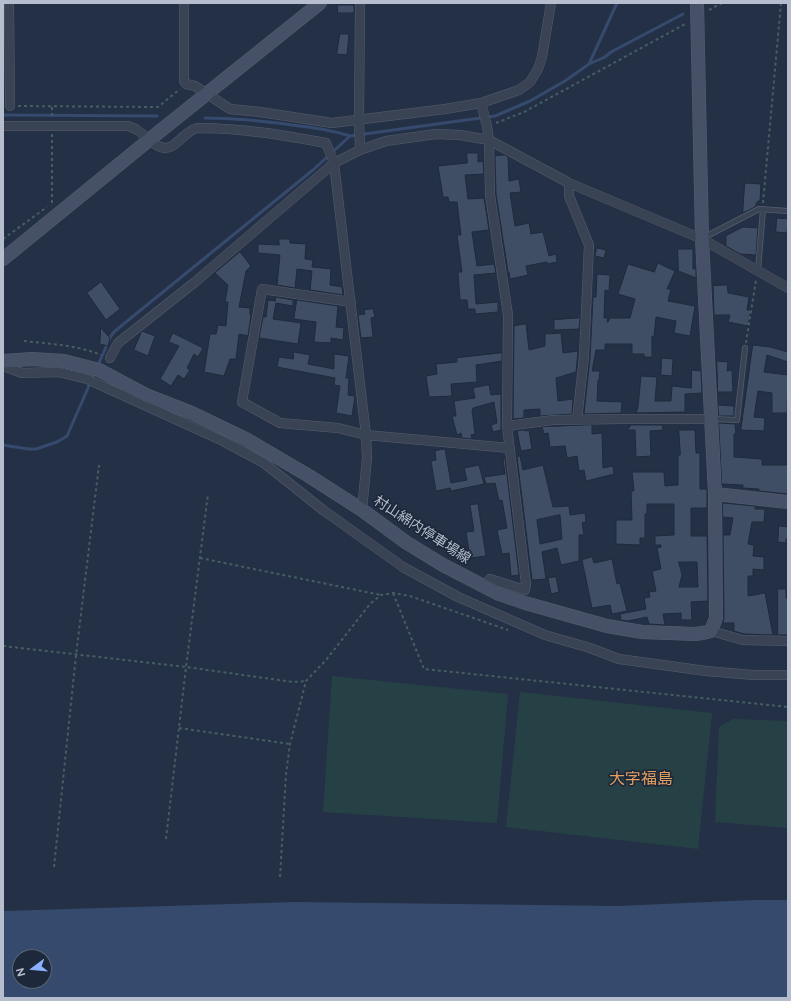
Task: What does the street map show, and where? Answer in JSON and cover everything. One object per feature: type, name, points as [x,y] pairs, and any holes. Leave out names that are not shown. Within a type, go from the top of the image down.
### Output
[{"type":"main road","points":[[3,260],[149,140],[320,3]]},
{"type":"main road","points":[[698,12],[702,239],[715,494],[716,618],[711,631]]},
{"type":"main road","name":"村山綿内停車場線","points":[[3,361],[32,359],[64,361],[99,370],[146,395],[192,413],[246,439],[309,476],[362,510],[407,543],[443,565],[499,594],[525,603],[607,626],[656,633],[704,633],[711,631]]},
{"type":"main road","points":[[715,494],[788,502]]},
{"type":"street","points":[[10,3],[10,106]]},
{"type":"street","points":[[184,3],[184,81],[186,84],[195,86],[230,109],[332,123],[359,122],[482,106],[519,90],[530,82],[538,69],[542,58],[551,3]]},
{"type":"street","points":[[359,147],[360,3]]},
{"type":"street","points":[[482,106],[489,140],[490,195],[508,315],[507,426],[526,584],[524,590],[490,579],[485,587]]},
{"type":"street","points":[[3,126],[52,123],[128,126],[136,129],[149,140],[164,148],[171,147],[191,130],[197,128],[252,130],[326,143],[334,161],[366,435],[368,458],[362,510]]},
{"type":"street","points":[[110,358],[118,343],[196,282],[334,161],[359,147],[386,141],[436,134],[460,134],[489,140],[569,183],[702,239],[788,288]]},
{"type":"street","points":[[569,183],[568,196],[589,245],[584,357],[577,420]]},
{"type":"street","points":[[351,302],[262,289],[242,402],[280,423],[338,428],[366,435],[509,448]]},
{"type":"street","points":[[3,364],[6,367],[22,374],[58,372],[86,379],[222,441],[264,463],[323,510],[403,567],[458,597],[545,635],[590,648],[619,659],[706,671],[753,675],[788,675]]},
{"type":"street","points":[[507,426],[554,420],[711,419]]},
{"type":"street","points":[[711,631],[743,640],[788,641]]},
{"type":"lane","points":[[702,239],[759,209],[788,211]]},
{"type":"lane","points":[[758,271],[763,209]]},
{"type":"lane","points":[[711,419],[737,420],[745,348]]},
{"type":"path","points":[[486,125],[524,112],[687,23],[698,12],[710,10],[722,3]]},
{"type":"path","points":[[763,209],[781,3]]},
{"type":"path","points":[[10,106],[158,107],[186,84]]},
{"type":"path","points":[[3,239],[53,203],[52,107]]},
{"type":"path","points":[[745,348],[758,271]]},
{"type":"path","points":[[24,341],[60,344],[110,358]]},
{"type":"path","points":[[54,867],[76,655],[99,465]]},
{"type":"path","points":[[166,839],[208,494]]},
{"type":"path","points":[[200,558],[381,595],[393,593],[410,596],[511,631]]},
{"type":"path","points":[[393,593],[424,668],[788,707]]},
{"type":"path","points":[[280,877],[286,774],[290,744],[306,681],[326,660],[370,604],[381,595]]},
{"type":"path","points":[[3,646],[186,667],[293,682],[306,681]]},
{"type":"path","points":[[179,728],[290,744]]},
{"type":"green space","points":[[332,676],[508,694],[497,823],[323,812]]},
{"type":"green space","points":[[520,692],[712,713],[698,849],[506,827]]},
{"type":"green space","points":[[733,719],[788,721],[788,828],[715,822],[719,727]]},
{"type":"water","points":[[753,900],[788,900],[788,997],[3,998],[3,911],[296,902],[618,906]]},
{"type":"building","points":[[338,5],[354,5],[354,13],[338,13]]},
{"type":"building","points":[[340,34],[349,34],[347,55],[337,54]]},
{"type":"building","points":[[467,153],[478,153],[478,162],[483,161],[484,174],[465,175],[468,199],[484,198],[489,230],[472,232],[477,266],[494,264],[496,273],[474,275],[476,304],[498,302],[498,312],[475,314],[475,309],[468,309],[467,300],[460,300],[458,272],[462,272],[457,235],[461,235],[457,202],[449,202],[448,197],[443,197],[438,166],[467,163]]},
{"type":"building","points":[[505,155],[508,157],[509,181],[519,179],[521,192],[510,193],[515,226],[529,223],[531,234],[543,232],[549,256],[556,254],[557,262],[547,264],[547,262],[526,266],[528,275],[510,279],[496,194],[495,156]]},
{"type":"building","points":[[745,183],[761,184],[760,200],[757,202],[755,207],[743,212]]},
{"type":"building","points":[[777,218],[788,219],[787,233],[776,232]]},
{"type":"building","points":[[743,227],[758,228],[756,255],[740,254],[726,246],[726,236]]},
{"type":"building","points":[[279,239],[290,239],[290,243],[306,244],[305,259],[313,260],[312,267],[331,269],[330,285],[342,287],[343,295],[310,290],[312,271],[297,269],[295,288],[277,285],[280,255],[258,253],[258,244],[279,245]]},
{"type":"building","points":[[597,248],[606,250],[604,258],[595,256]]},
{"type":"building","points":[[678,249],[693,249],[693,269],[696,269],[696,278],[676,270],[678,270]]},
{"type":"building","points":[[240,252],[251,266],[246,271],[239,307],[250,308],[251,315],[248,336],[239,334],[236,359],[230,359],[224,376],[204,372],[210,334],[216,334],[218,325],[226,326],[228,302],[225,302],[228,285],[215,273]]},
{"type":"building","points":[[658,263],[675,271],[667,289],[671,289],[668,301],[695,306],[690,336],[674,333],[676,321],[656,317],[654,337],[652,336],[652,357],[644,357],[644,354],[632,354],[632,344],[605,344],[605,350],[596,350],[592,371],[600,371],[597,401],[622,402],[621,413],[584,414],[590,358],[593,297],[596,297],[597,274],[610,275],[609,291],[605,290],[604,318],[608,318],[608,322],[610,318],[630,318],[635,299],[618,294],[628,264],[654,272]]},
{"type":"building","points":[[101,282],[120,309],[106,320],[87,293]]},
{"type":"building","points":[[727,285],[728,293],[749,297],[747,310],[751,310],[748,326],[728,322],[730,315],[714,315],[713,286]]},
{"type":"building","points":[[276,297],[293,300],[293,306],[276,303],[273,319],[301,323],[298,344],[259,338],[263,317],[266,317],[268,300],[275,301]]},
{"type":"building","points":[[297,300],[338,306],[336,327],[344,328],[343,340],[331,338],[331,343],[314,342],[316,322],[294,319]]},
{"type":"building","points":[[373,309],[375,317],[371,318],[373,337],[361,338],[358,315],[365,314],[364,310]]},
{"type":"building","points":[[580,318],[579,329],[554,330],[554,320]]},
{"type":"building","points":[[526,324],[529,350],[545,346],[545,334],[561,333],[563,353],[578,351],[576,372],[556,378],[558,401],[573,399],[572,414],[540,416],[540,409],[524,410],[524,418],[513,419],[514,326]]},
{"type":"building","points":[[101,328],[110,338],[108,346],[100,344]]},
{"type":"building","points":[[142,331],[155,336],[148,356],[134,350]]},
{"type":"building","points":[[173,333],[203,348],[198,357],[194,354],[187,368],[190,370],[184,379],[178,375],[171,386],[160,379],[179,346],[169,342]]},
{"type":"building","points":[[753,345],[770,347],[788,352],[788,362],[767,355],[764,372],[788,375],[787,413],[772,413],[772,393],[758,391],[754,417],[765,418],[764,431],[741,430]]},
{"type":"building","points":[[294,352],[310,355],[308,364],[334,369],[334,354],[349,356],[346,378],[349,378],[348,395],[355,396],[352,416],[336,413],[340,386],[334,385],[335,378],[277,367],[279,357],[293,359]]},
{"type":"building","points":[[502,353],[502,361],[476,365],[477,382],[451,384],[452,396],[429,397],[426,376],[437,374],[436,364],[457,362],[457,358]]},
{"type":"building","points":[[662,358],[673,359],[672,376],[661,375]]},
{"type":"building","points":[[717,361],[728,362],[727,371],[732,370],[733,392],[718,392]]},
{"type":"building","points":[[692,370],[701,371],[702,393],[685,394],[685,412],[636,413],[641,376],[657,377],[655,401],[671,401],[672,386],[691,388]]},
{"type":"building","points":[[489,385],[491,395],[501,394],[501,430],[493,432],[491,425],[497,423],[494,402],[473,408],[475,434],[471,435],[472,439],[462,438],[461,433],[457,435],[452,416],[456,416],[454,401],[475,398],[473,388]]},
{"type":"building","points":[[718,405],[734,406],[734,416],[719,416]]},
{"type":"building","points":[[719,423],[735,424],[736,434],[734,434],[734,457],[762,459],[762,465],[788,465],[788,494],[743,488],[743,485],[722,484]]},
{"type":"building","points":[[592,425],[592,434],[602,433],[603,468],[613,466],[614,474],[586,481],[584,470],[579,471],[577,456],[567,458],[565,446],[550,447],[548,433],[544,434],[542,427]]},
{"type":"building","points":[[631,425],[662,425],[663,430],[650,431],[651,456],[636,457],[635,430],[628,430]]},
{"type":"building","points":[[529,430],[532,449],[521,451],[517,431]]},
{"type":"building","points":[[679,430],[695,430],[696,453],[700,453],[700,489],[707,489],[707,508],[691,508],[691,536],[707,536],[708,601],[691,602],[692,620],[681,620],[681,613],[663,614],[665,625],[649,624],[647,617],[628,621],[621,620],[620,614],[646,609],[644,598],[650,597],[649,592],[656,591],[652,571],[661,569],[657,548],[661,547],[661,545],[655,545],[655,536],[674,535],[674,504],[647,504],[647,514],[645,514],[645,538],[640,538],[640,545],[616,544],[616,520],[632,520],[631,491],[634,491],[632,472],[664,472],[665,486],[678,485],[678,455],[680,455]],"holes":[[[679,562],[697,562],[698,587],[679,587],[682,575]]]},
{"type":"building","points":[[445,449],[451,483],[467,480],[464,468],[479,465],[484,484],[451,491],[450,488],[436,491],[431,461],[436,460],[435,451]]},
{"type":"building","points":[[520,456],[523,470],[543,465],[553,507],[569,506],[570,515],[585,513],[586,522],[582,523],[584,535],[579,535],[579,561],[561,565],[557,548],[542,552],[546,579],[532,580],[517,457]],"holes":[[[560,515],[562,539],[540,544],[537,520]]]},
{"type":"building","points":[[505,458],[519,575],[511,576],[509,553],[502,554],[497,530],[507,528],[502,500],[499,501],[495,483],[486,484],[484,477],[505,474],[503,459]]},
{"type":"building","points":[[723,503],[755,506],[755,509],[765,509],[764,522],[752,522],[748,544],[754,545],[753,556],[764,557],[764,570],[753,569],[753,576],[748,576],[748,596],[765,593],[773,635],[744,634],[734,631],[734,623],[723,623],[723,535],[730,535],[733,518],[723,517]]},
{"type":"building","points":[[478,504],[486,556],[470,558],[466,532],[474,531],[470,505]]},
{"type":"building","points":[[779,526],[788,527],[788,539],[786,539],[786,543],[778,542]]},
{"type":"building","points":[[592,557],[594,563],[612,559],[617,584],[620,583],[627,611],[612,614],[610,605],[592,608],[582,560]]},
{"type":"building","points":[[556,577],[559,592],[551,594],[548,578]]},
{"type":"building","points":[[778,589],[786,589],[786,598],[788,598],[788,635],[778,635]]},
{"type":"waterway","points":[[589,64],[617,3]]},
{"type":"waterway","points":[[205,118],[248,120],[299,126],[329,130],[350,136],[495,116],[530,101],[565,81],[589,64],[605,57],[611,52],[683,14]]},
{"type":"waterway","points":[[3,115],[157,116]]},
{"type":"waterway","points":[[98,365],[111,336],[115,331],[313,170],[350,136]]},
{"type":"waterway","points":[[3,445],[36,449],[57,442],[67,436],[95,372]]},
{"type":"district","name":"大字福島","points":[[641,779]]}]
